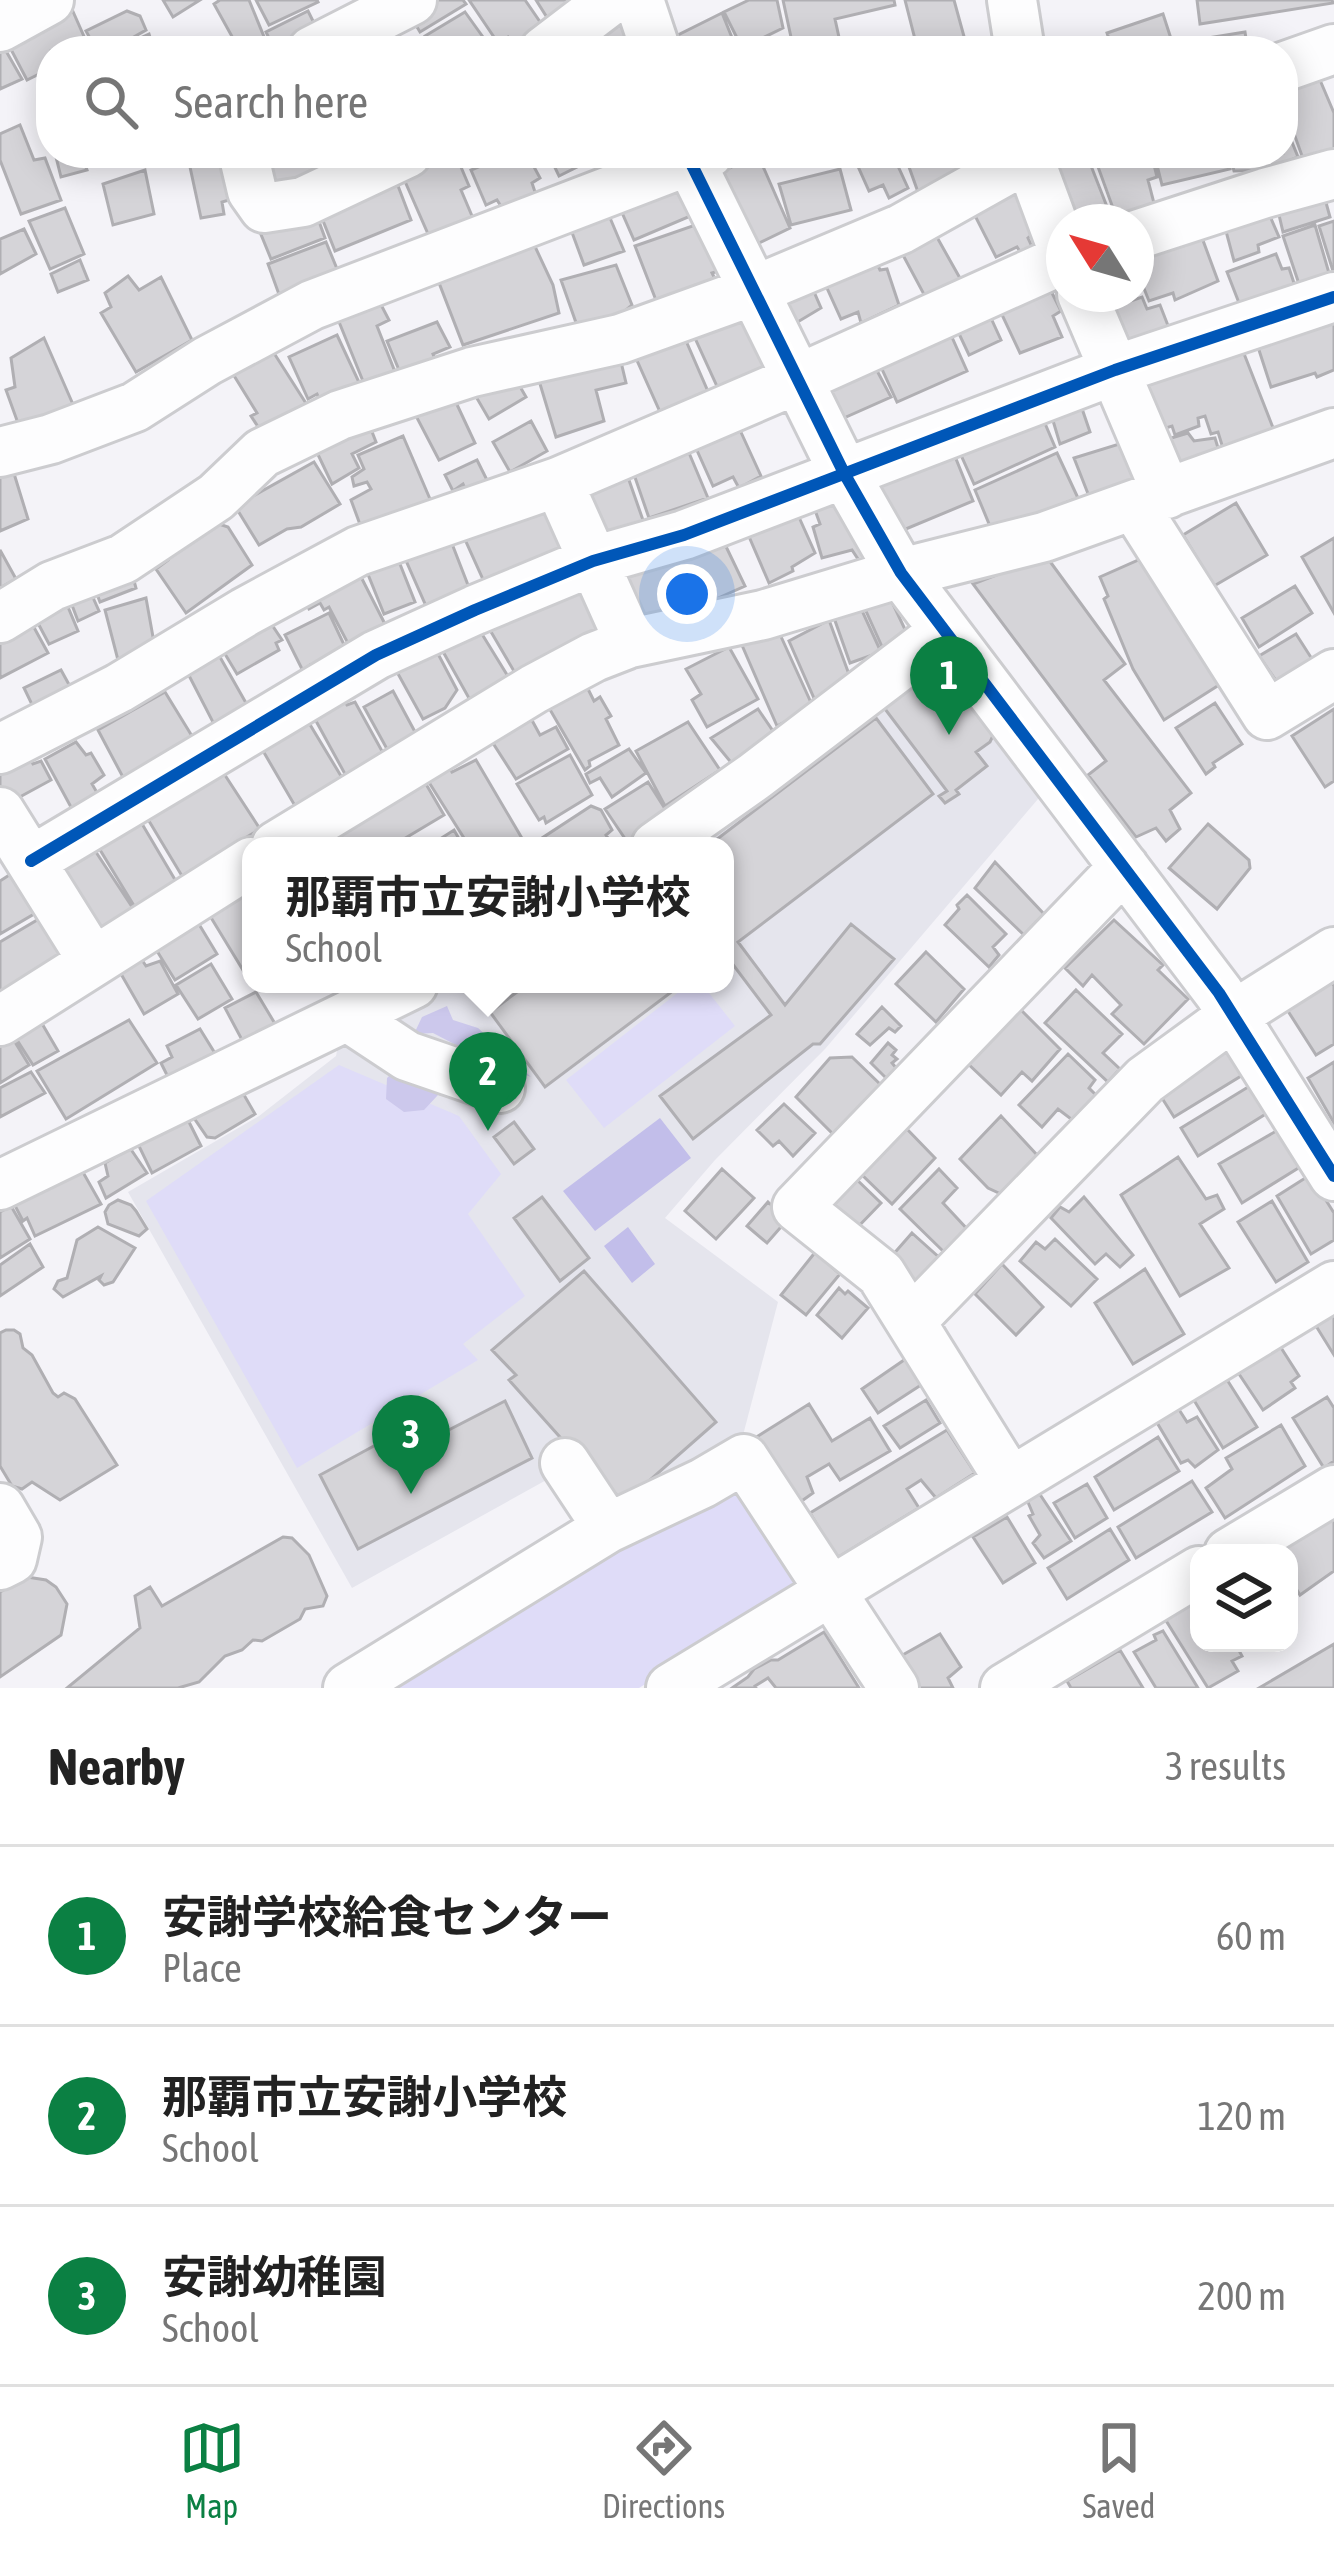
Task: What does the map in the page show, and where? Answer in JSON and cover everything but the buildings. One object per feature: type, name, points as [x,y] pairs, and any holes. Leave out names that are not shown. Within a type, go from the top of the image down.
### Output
[{"type":"street","points":[[0,27],[49,0]]},
{"type":"street","points":[[341,36],[412,0]]},
{"type":"street","points":[[564,36],[611,0]]},
{"type":"street","points":[[639,0],[651,36]]},
{"type":"street","points":[[1012,0],[1018,36]]},
{"type":"street","points":[[1298,62],[1334,49]]},
{"type":"street","points":[[247,168],[252,190],[264,208],[303,202],[375,168]]},
{"type":"street","points":[[0,452],[51,439],[135,407],[207,361],[312,305],[661,168]]},
{"type":"street","points":[[700,168],[753,291],[844,473],[901,573],[1234,1015],[1334,1175]]},
{"type":"street","points":[[0,617],[52,586],[123,559],[216,497],[262,453],[340,415],[472,372],[620,339],[753,291],[901,229],[1006,168]]},
{"type":"street","points":[[1035,168],[1047,204]]},
{"type":"street","points":[[1154,229],[1334,174]]},
{"type":"street","points":[[0,748],[119,688],[358,551],[558,482],[798,379],[1046,264]]},
{"type":"street","points":[[31,862],[376,655],[593,561],[684,535],[1115,370],[1334,297]]},
{"type":"street","points":[[1090,312],[1115,370],[1151,501],[1267,715],[1334,674]]},
{"type":"street","points":[[291,837],[534,689],[630,643],[764,615],[901,573],[1044,537],[1334,434]]},
{"type":"street","points":[[558,482],[630,643]]},
{"type":"street","points":[[669,837],[945,631]]},
{"type":"street","points":[[0,812],[93,962]]},
{"type":"street","points":[[1010,1481],[881,1274],[796,1207],[1124,867]]},
{"type":"street","points":[[0,1021],[242,868]]},
{"type":"street","points":[[912,1320],[1145,1080],[1234,1015],[1334,952]]},
{"type":"street","points":[[1,1181],[395,993]]},
{"type":"street","points":[[348,1017],[407,1056],[500,1088]]},
{"type":"street","points":[[671,1688],[1334,1286]]},
{"type":"street","points":[[347,1688],[397,1675],[608,1528],[744,1459],[894,1688]]},
{"type":"street","points":[[565,1463],[608,1528]]},
{"type":"street","points":[[1244,1544],[1334,1490]]},
{"type":"street","points":[[0,1508],[17,1537],[12,1559],[0,1565]]},
{"type":"street","points":[[1005,1688],[1190,1576]]},
{"type":"shaded area","points":[[937,654],[1044,792],[825,1049],[665,1218],[778,1302],[742,1439],[611,1515],[577,1463],[352,1588],[128,1192],[259,1116],[336,1056],[339,1041],[438,993],[734,993],[734,837],[699,837]]},
{"type":"shaded area","points":[[677,993],[709,993],[735,1026],[604,1128],[566,1080]]},
{"type":"shaded area","points":[[447,1006],[453,1020],[478,1028],[531,1077],[433,1033],[414,1034],[422,1017]]},
{"type":"shaded area","points":[[339,1065],[459,1116],[501,1174],[468,1214],[525,1296],[463,1344],[478,1360],[297,1468],[146,1201]]},
{"type":"shaded area","points":[[400,1065],[516,1098],[518,1103],[507,1114],[482,1102],[438,1095],[424,1110],[404,1112],[386,1099],[387,1078]]},
{"type":"shaded area","points":[[660,1118],[691,1158],[595,1231],[563,1191]]},
{"type":"shaded area","points":[[628,1227],[655,1264],[632,1283],[604,1246]]},
{"type":"shaded area","points":[[744,1473],[805,1584],[639,1688],[383,1688]]},
{"type":"cycle path","points":[[693,168],[844,473],[901,573],[1219,993],[1334,1176]]},
{"type":"cycle path","points":[[31,861],[376,655],[475,610],[593,561],[684,535],[1115,370],[1334,297]]},
{"type":"place","name":"安謝学校給食センター","points":[[949,735]]},
{"type":"place","name":"那覇市立安謝小学校","points":[[488,1131]]},
{"type":"place","name":"安謝幼稚園","points":[[411,1494]]}]
